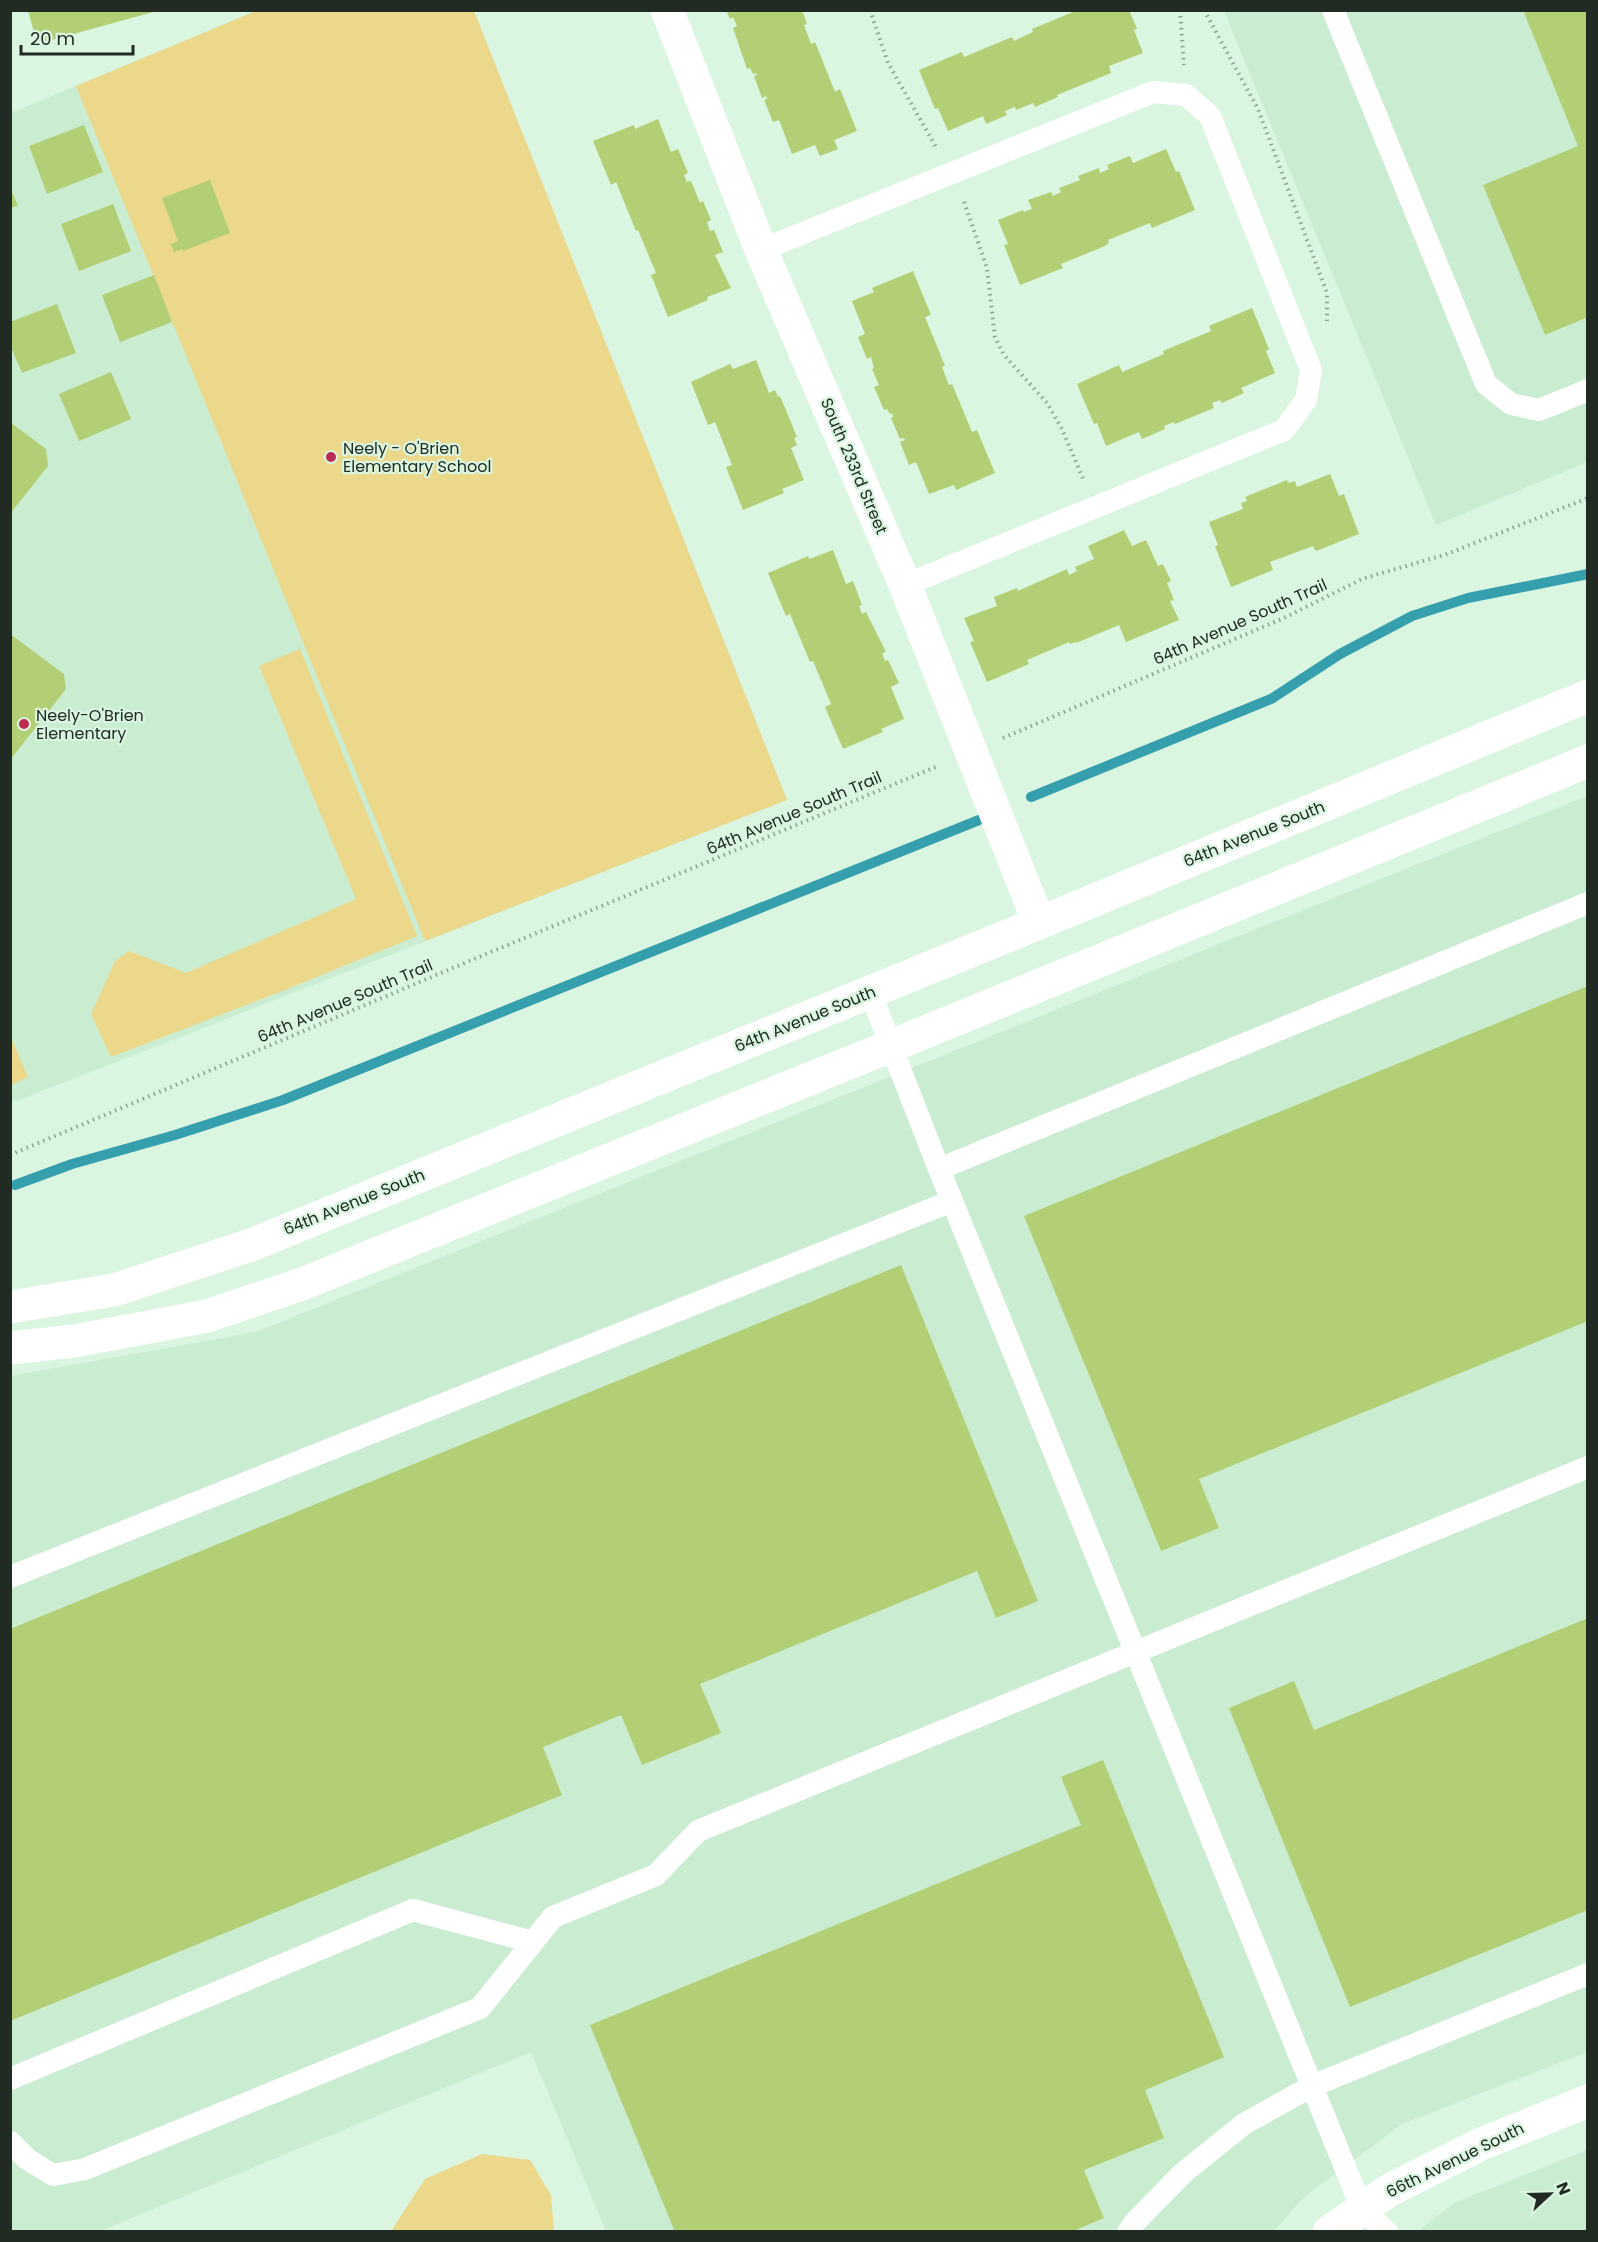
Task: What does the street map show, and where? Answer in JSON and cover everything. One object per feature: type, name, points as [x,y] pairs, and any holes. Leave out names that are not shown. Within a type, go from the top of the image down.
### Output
[{"type":"street","name":"South 233rd Street","points":[[667,10],[760,250],[905,585],[1039,923]]},
{"type":"street","name":"64th Avenue South","points":[[10,1307],[114,1290],[251,1245],[1587,696]]},
{"type":"street","points":[[10,1348],[74,1341],[207,1316],[302,1284],[1587,761]]},
{"type":"street","name":"66th Avenue South","points":[[1329,2232],[1388,2191],[1480,2144],[1587,2101]]},
{"type":"lane","points":[[1333,10],[1486,384],[1511,404],[1539,410],[1587,390]]},
{"type":"lane","points":[[760,250],[1153,92],[1186,95],[1210,116],[1311,369],[1306,400],[1284,430],[905,585]]},
{"type":"lane","points":[[939,1169],[1587,903]]},
{"type":"lane","points":[[870,992],[939,1169],[1362,2209],[1387,2232]]},
{"type":"lane","points":[[10,1577],[952,1201]]},
{"type":"lane","points":[[10,2142],[27,2159],[53,2175],[85,2169],[480,2008],[553,1917],[656,1875],[698,1831],[1587,1467]]},
{"type":"lane","points":[[10,2079],[413,1910],[533,1942]]},
{"type":"lane","points":[[1128,2232],[1183,2173],[1244,2124],[1312,2086],[1587,1974]]},
{"type":"path","points":[[870,10],[888,63],[951,173],[967,208],[987,268],[995,337],[1004,355],[1047,403],[1062,429],[1095,507]]},
{"type":"path","points":[[1180,10],[1186,95]]},
{"type":"path","points":[[1204,10],[1258,109],[1327,292],[1327,323]]},
{"type":"path","name":"64th Avenue South Trail","points":[[10,1155],[971,752],[1284,618],[1362,579],[1448,554],[1587,498]]},
{"type":"shaded area","name":"Neely - O'Brien Elementary School","points":[[256,11],[474,11],[787,800],[11,1103],[11,113]]},
{"type":"shaded area","points":[[256,11],[474,11],[787,800],[425,941],[76,86]]},
{"type":"shaded area","points":[[1224,11],[1587,11],[1587,462],[1436,525]]},
{"type":"shaded area","points":[[300,649],[417,936],[111,1057],[91,1014],[115,961],[129,951],[186,973],[356,899],[259,666]]},
{"type":"shaded area","points":[[1587,796],[1587,2052],[1402,2124],[1304,2197],[1274,2231],[606,2231],[531,2052],[100,2231],[11,2232],[11,1376],[256,1332]]},
{"type":"shaded area","points":[[11,1037],[28,1077],[10,1085]]},
{"type":"shaded area","points":[[1587,2150],[1587,2231],[1418,2231],[1454,2203]]},
{"type":"shaded area","points":[[482,2154],[530,2160],[551,2195],[554,2231],[391,2231],[425,2179]]},
{"type":"building","points":[[28,10],[156,10],[157,11],[37,44]]},
{"type":"building","points":[[726,10],[802,10],[807,24],[804,25],[811,44],[815,42],[835,92],[840,89],[857,131],[834,140],[838,149],[820,156],[815,145],[792,154],[779,120],[773,122],[764,100],[767,99],[766,96],[762,98],[754,76],[757,75],[756,73],[753,74],[750,68],[747,69],[733,28],[737,26],[733,17],[730,19]]},
{"type":"building","points":[[1078,10],[1129,10],[1143,53],[1109,66],[1111,73],[1057,95],[1058,97],[1035,107],[1033,103],[1016,110],[1015,107],[1005,111],[1007,115],[986,124],[983,116],[948,131],[938,108],[935,109],[919,70],[962,52],[964,57],[1012,37],[1014,41],[1033,32],[1032,29]]},
{"type":"building","points":[[1523,10],[1588,10],[1588,317],[1545,335],[1483,185],[1578,146]]},
{"type":"building","points":[[658,119],[671,152],[678,149],[688,173],[684,175],[687,182],[691,181],[700,203],[703,201],[711,220],[707,222],[710,231],[714,230],[723,252],[715,255],[731,288],[707,297],[708,300],[668,317],[651,275],[656,273],[638,230],[636,231],[616,182],[611,185],[593,141],[634,125],[635,129]]},
{"type":"building","points":[[84,125],[103,172],[47,194],[29,146]]},
{"type":"building","points":[[1166,149],[1176,172],[1179,171],[1195,210],[1152,228],[1150,223],[1108,240],[1109,243],[1105,246],[1061,264],[1063,268],[1020,285],[1004,245],[1008,244],[998,220],[1023,210],[1024,212],[1032,209],[1028,200],[1051,192],[1053,196],[1061,192],[1059,188],[1080,180],[1078,176],[1099,168],[1100,173],[1109,169],[1107,165],[1130,156],[1133,163]]},
{"type":"building","points":[[210,180],[230,233],[183,251],[182,249],[174,252],[171,244],[178,241],[162,198]]},
{"type":"building","points":[[10,187],[18,206],[10,208]]},
{"type":"building","points":[[113,204],[131,251],[79,271],[61,224]]},
{"type":"building","points":[[913,271],[931,315],[925,317],[945,366],[942,367],[949,385],[952,384],[972,432],[977,430],[995,473],[956,490],[954,485],[929,494],[916,462],[909,465],[900,442],[905,440],[900,439],[891,418],[892,413],[890,414],[887,409],[884,410],[874,387],[879,385],[872,369],[874,368],[871,357],[867,359],[858,337],[865,334],[852,301],[874,292],[872,288]]},
{"type":"building","points":[[154,275],[172,322],[120,342],[102,295]]},
{"type":"building","points":[[57,304],[76,353],[22,373],[10,345],[10,322]]},
{"type":"building","points":[[1252,308],[1269,349],[1266,351],[1275,373],[1241,388],[1244,393],[1222,403],[1220,400],[1212,403],[1214,408],[1175,424],[1174,422],[1164,426],[1165,429],[1142,439],[1139,432],[1106,446],[1077,384],[1119,365],[1122,372],[1164,354],[1163,351],[1211,331],[1209,326]]},
{"type":"building","points":[[756,360],[769,393],[775,390],[778,397],[780,396],[797,437],[794,438],[797,445],[791,448],[804,480],[782,489],[784,493],[743,510],[726,467],[732,465],[715,422],[708,425],[691,382],[730,364],[733,369]]},
{"type":"building","points":[[111,372],[131,419],[79,441],[59,394]]},
{"type":"building","points":[[10,422],[46,449],[48,466],[10,514]]},
{"type":"building","points":[[1330,474],[1339,496],[1344,494],[1359,534],[1316,551],[1313,546],[1270,562],[1273,570],[1231,587],[1215,546],[1218,545],[1209,522],[1243,509],[1241,503],[1247,501],[1245,497],[1287,480],[1288,483],[1295,481],[1297,487]]},
{"type":"building","points":[[1124,530],[1132,546],[1146,540],[1158,566],[1163,564],[1171,581],[1167,583],[1174,600],[1170,601],[1179,620],[1126,642],[1119,625],[1076,643],[1070,644],[1069,642],[1027,660],[1029,664],[987,682],[970,642],[974,641],[964,618],[997,606],[994,597],[1017,588],[1018,591],[1067,569],[1069,575],[1077,571],[1075,567],[1094,559],[1088,546]]},
{"type":"building","points":[[833,550],[846,584],[853,581],[862,605],[859,606],[862,614],[866,612],[886,652],[882,653],[885,661],[888,660],[899,683],[891,687],[904,719],[881,729],[883,732],[843,749],[825,707],[831,704],[813,661],[810,662],[790,614],[786,616],[768,573],[808,556],[809,559]]},
{"type":"building","name":"Neely-O'Brien Elementary","points":[[10,634],[64,674],[66,689],[10,760]]},
{"type":"building","points":[[1588,986],[1588,1321],[1199,1479],[1219,1528],[1161,1551],[1024,1216]]},
{"type":"building","points":[[901,1265],[1038,1601],[996,1618],[977,1571],[700,1684],[721,1733],[642,1765],[621,1715],[543,1747],[562,1795],[10,2021],[10,1629]]},
{"type":"building","points":[[1588,1618],[1588,1910],[1350,2007],[1229,1708],[1294,1681],[1314,1730]]},
{"type":"building","points":[[1103,1760],[1224,2057],[1145,2090],[1164,2138],[1084,2170],[1104,2218],[1071,2232],[675,2232],[590,2025],[1081,1825],[1061,1777]]},
{"type":"waterway","points":[[1031,797],[1271,699],[1340,654],[1412,616],[1468,598],[1588,574]]},
{"type":"waterway","points":[[15,1185],[72,1164],[175,1135],[283,1100],[979,820]]},
{"type":"place","name":"Neely - O'Brien Elementary School","points":[[331,457]]},
{"type":"place","name":"Neely-O'Brien Elementary","points":[[24,724]]}]
